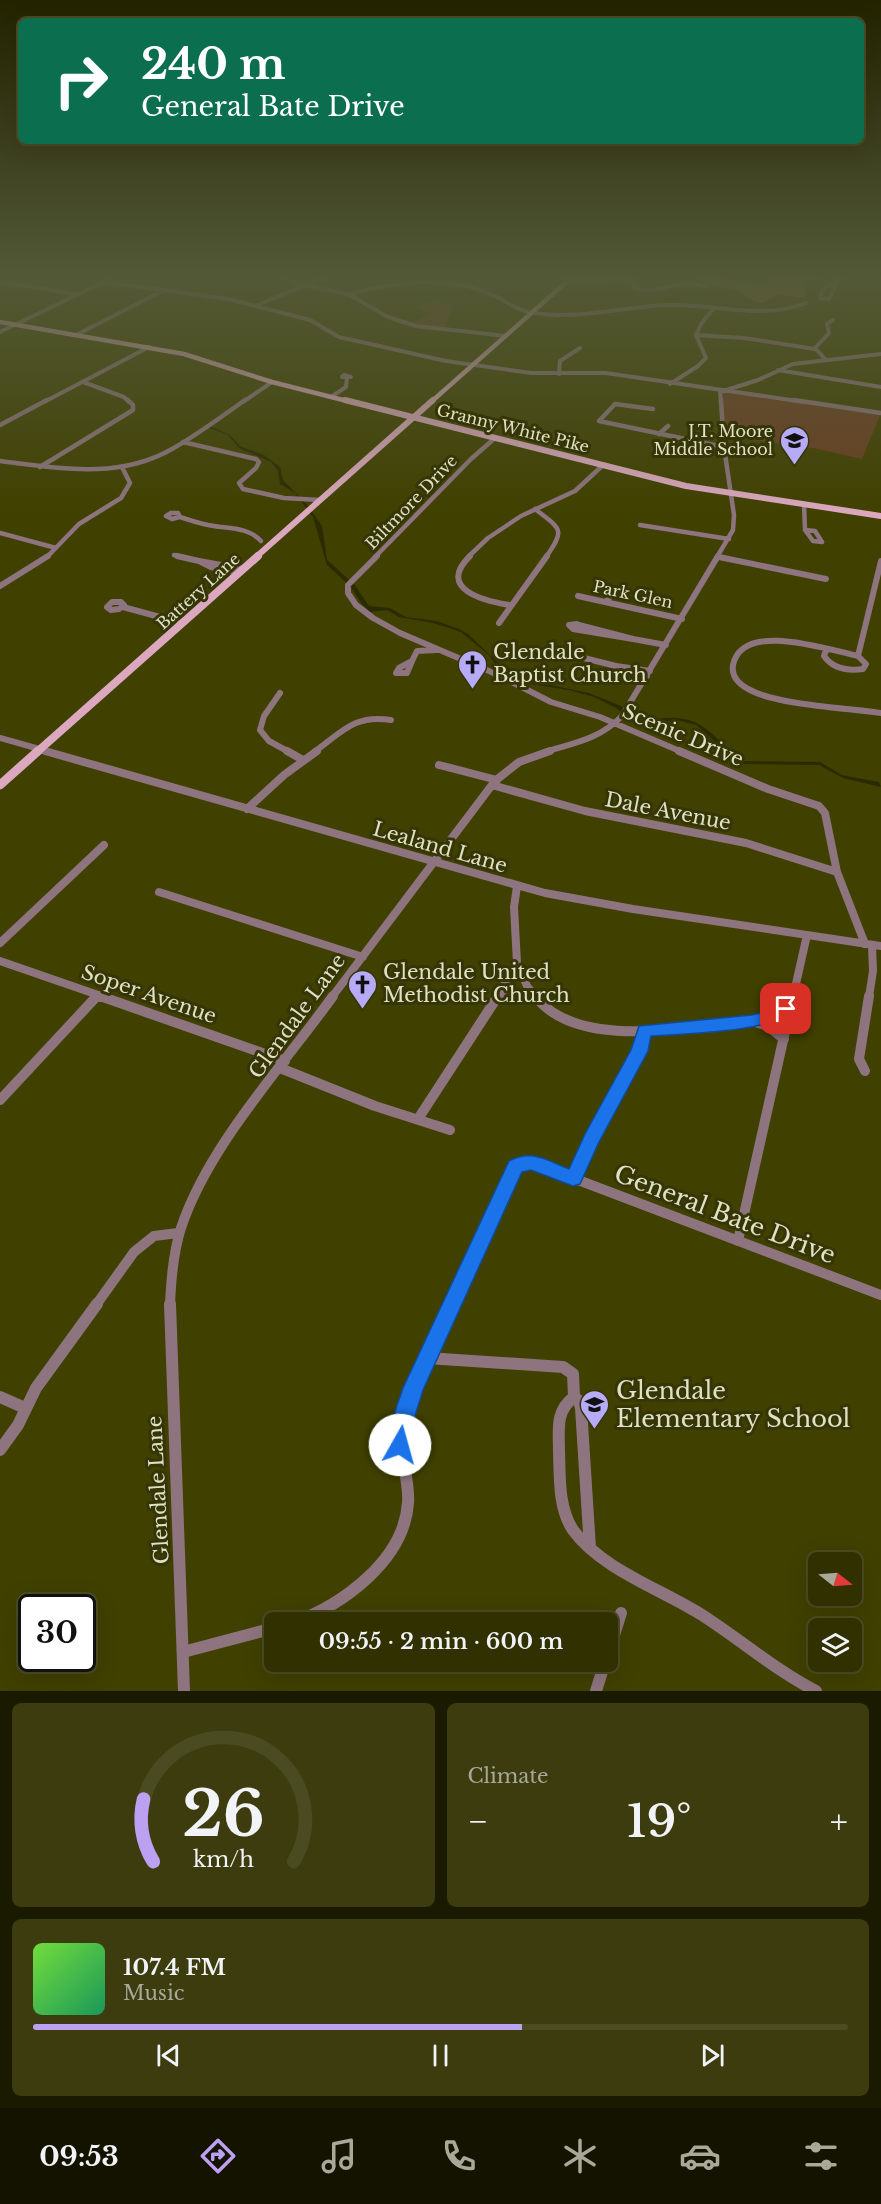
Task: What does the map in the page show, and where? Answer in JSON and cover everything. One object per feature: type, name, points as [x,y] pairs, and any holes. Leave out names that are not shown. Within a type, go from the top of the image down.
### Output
[{"type":"main road","name":"Granny White Pike","points":[[186,356],[272,382],[602,465],[731,494],[881,516]]},
{"type":"main road","name":"Battery Lane","points":[[0,785],[483,356]]},
{"type":"main road","points":[[400,414],[423,409]]},
{"type":"street","points":[[0,425],[132,356]]},
{"type":"street","points":[[419,356],[519,372],[600,373],[881,413]]},
{"type":"street","points":[[559,374],[560,361],[568,356]]},
{"type":"street","points":[[670,384],[676,377],[704,363],[705,356]]},
{"type":"street","points":[[822,356],[826,360]]},
{"type":"street","points":[[722,390],[756,381],[796,363],[862,356]]},
{"type":"street","points":[[778,370],[881,387]]},
{"type":"street","points":[[331,397],[346,387],[347,378]]},
{"type":"street","points":[[40,467],[133,410],[134,405],[126,398],[83,382]]},
{"type":"street","points":[[0,461],[84,471],[122,467],[156,458],[272,382]]},
{"type":"street","name":"Glendale Lane","points":[[184,1691],[169,1323],[170,1273],[178,1233],[210,1167],[363,957],[495,783],[509,769],[531,756],[593,738],[616,724],[629,706],[729,539],[734,518],[718,397],[722,390]]},
{"type":"street","points":[[653,409],[617,404],[612,406],[599,421],[643,434],[659,434],[724,447]]},
{"type":"street","points":[[659,434],[668,426]]},
{"type":"street","name":"Biltmore Drive","points":[[349,584],[471,459],[495,438]]},
{"type":"street","points":[[183,442],[250,456],[259,461],[256,468],[239,483],[241,488],[284,498],[320,500]]},
{"type":"street","points":[[510,605],[469,593],[458,583],[457,573],[465,560],[483,542],[510,522],[575,491],[602,465]]},
{"type":"street","points":[[0,586],[42,560],[79,524],[125,494],[130,481],[122,467]]},
{"type":"street","points":[[804,504],[804,530]]},
{"type":"street","points":[[499,623],[560,537],[558,529],[535,509]]},
{"type":"street","points":[[180,517],[244,532],[252,540],[271,544]]},
{"type":"street","points":[[640,524],[729,539]]},
{"type":"street","points":[[0,533],[56,548]]},
{"type":"street","points":[[174,555],[199,561],[211,567],[241,571]]},
{"type":"street","points":[[719,557],[826,579]]},
{"type":"street","points":[[858,656],[881,561]]},
{"type":"street","name":"Scenic Drive","points":[[349,584],[352,600],[368,615],[438,649],[551,702],[616,724],[768,789],[812,803],[822,809],[837,872]]},
{"type":"street","points":[[604,610],[612,594]]},
{"type":"street","name":"Park Glen","points":[[578,596],[682,619]]},
{"type":"street","points":[[123,607],[182,623]]},
{"type":"street","points":[[579,627],[666,645]]},
{"type":"street","points":[[826,650],[824,656],[829,663],[852,670],[859,670],[867,664],[858,656],[780,640],[748,645],[733,663],[732,672],[741,686],[762,696],[825,707],[881,713]]},
{"type":"street","points":[[413,662],[417,651],[438,649]]},
{"type":"street","points":[[584,658],[648,673]]},
{"type":"street","points":[[280,693],[264,716],[260,730],[270,742],[303,760]]},
{"type":"street","points":[[247,809],[303,760],[358,721],[373,717],[391,720]]},
{"type":"street","name":"Lealand Lane","points":[[0,738],[517,886],[605,905],[873,945]]},
{"type":"street","name":"Dale Avenue","points":[[440,765],[585,812],[735,840],[837,872]]},
{"type":"street","points":[[0,943],[104,845]]},
{"type":"street","points":[[837,872],[873,945],[873,971],[859,1059],[865,1071]]},
{"type":"street","points":[[517,886],[514,907],[517,963],[524,981],[534,998],[554,1014],[586,1028],[613,1031],[645,1030],[752,1021],[772,1017],[793,1004]]},
{"type":"street","points":[[159,892],[363,957]]},
{"type":"street","points":[[738,1241],[807,935]]},
{"type":"street","name":"Soper Avenue","points":[[0,961],[98,995],[283,1065],[375,1106],[450,1130]]},
{"type":"street","points":[[418,1119],[497,998],[517,963]]},
{"type":"street","points":[[497,998],[515,994],[534,998]]},
{"type":"street","points":[[0,1100],[98,995]]},
{"type":"street","points":[[752,1021],[768,1026],[783,1039]]},
{"type":"street","points":[[573,1178],[591,1139],[639,1051],[645,1030]]},
{"type":"street","name":"General Bate Drive","points":[[427,1358],[507,1181],[519,1164],[532,1162],[881,1295]]},
{"type":"street","points":[[0,1450],[18,1425],[36,1388],[134,1252],[154,1236],[178,1233]]},
{"type":"street","points":[[320,1612],[349,1593],[380,1562],[400,1531],[408,1506],[400,1445],[403,1419],[410,1396],[427,1358],[563,1367],[573,1374],[576,1385],[574,1397],[566,1402],[558,1417],[562,1496],[570,1524],[591,1548],[703,1616],[777,1669],[816,1691]]},
{"type":"street","points":[[0,1396],[26,1408]]},
{"type":"street","points":[[574,1397],[579,1401],[582,1412],[591,1548]]},
{"type":"street","points":[[618,1622],[621,1612]]},
{"type":"street","points":[[183,1652],[264,1631]]},
{"type":"street","points":[[596,1691],[602,1672]]},
{"type":"shaded area","points":[[722,390],[881,413],[862,459],[813,448],[722,436],[718,397]]},
{"type":"shaded area","points":[[210,426],[230,435],[240,446],[264,455],[280,467],[283,480],[308,506],[322,526],[327,560],[354,584],[369,606],[390,608],[406,617],[437,621],[459,629],[468,634],[495,660],[531,681],[589,693],[621,706],[639,720],[677,718],[697,723],[743,761],[820,762],[842,775],[879,782],[881,787],[843,778],[819,765],[744,764],[732,757],[696,725],[677,720],[648,724],[635,722],[616,708],[594,697],[569,690],[531,684],[517,677],[495,664],[490,656],[461,632],[433,623],[399,617],[387,610],[370,612],[351,587],[327,565],[313,517],[295,493],[280,484],[278,471],[271,462],[239,448],[228,435],[209,428]]},
{"type":"place","name":"J.T. Moore Middle School","points":[[794,466]]},
{"type":"place","name":"Glendale Baptist Church","points":[[472,690]]},
{"type":"place","name":"Glendale United Methodist Church","points":[[362,1010]]},
{"type":"place","name":"Glendale Elementary School","points":[[595,1430]]},
{"type":"route","points":[[400,1445],[403,1419],[413,1388],[515,1166],[524,1162],[532,1162],[573,1178],[591,1139],[639,1051],[645,1030],[762,1020],[786,1009]]}]
